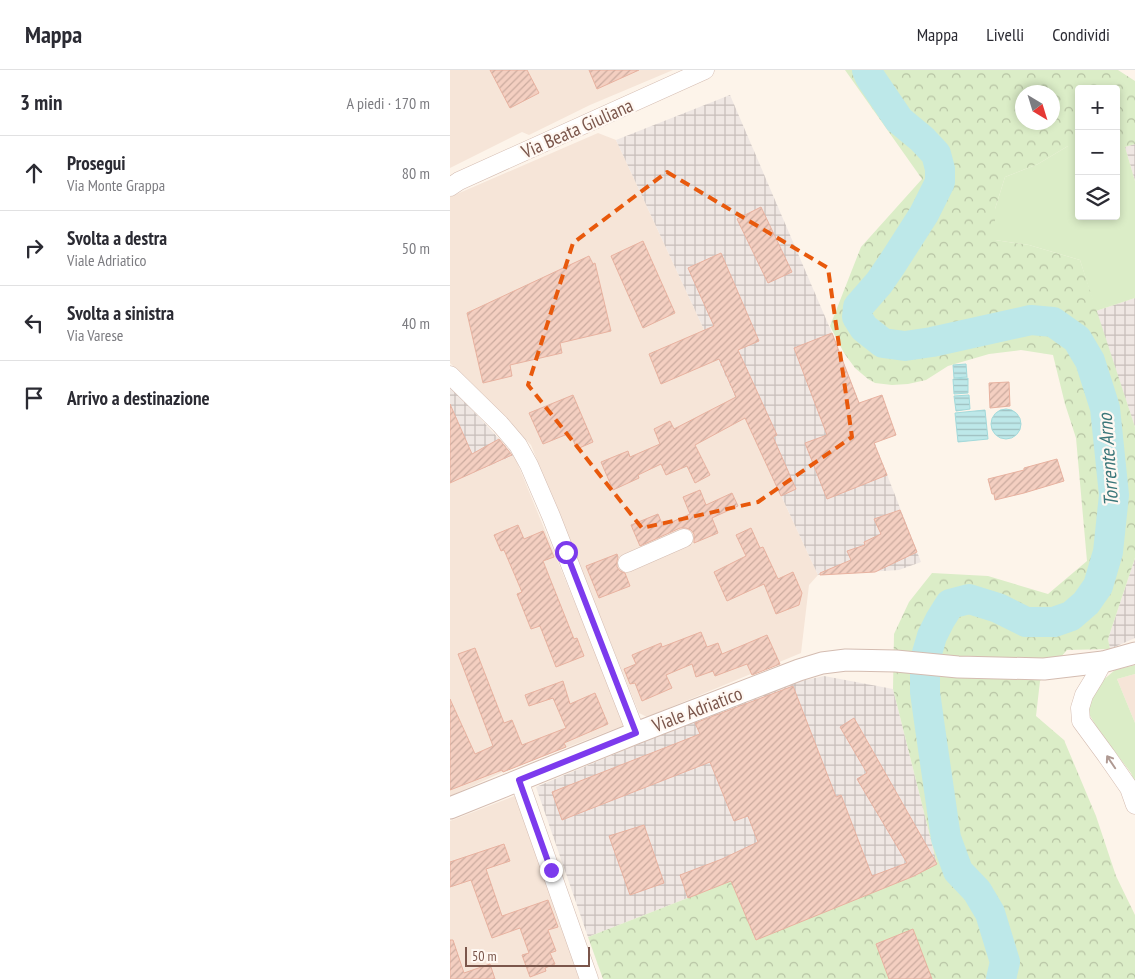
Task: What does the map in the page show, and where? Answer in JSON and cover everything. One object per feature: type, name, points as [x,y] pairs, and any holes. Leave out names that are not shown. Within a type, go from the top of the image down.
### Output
[{"type":"street","name":"Via Beata Giuliana","points":[[450,187],[459,181],[705,70]]},
{"type":"street","points":[[450,375],[518,444],[529,465],[555,525],[636,733]]},
{"type":"street","points":[[627,563],[684,538]]},
{"type":"street","name":"Viale Adriatico","points":[[450,808],[636,733],[799,670],[822,663],[846,660],[896,661],[958,667],[1044,669],[1103,662],[1135,653]]},
{"type":"street","points":[[1103,662],[1084,695],[1080,708],[1081,721],[1129,788],[1135,805]]},
{"type":"street","points":[[519,780],[589,979]]},
{"type":"highlighted area","points":[[667,172],[828,268],[852,437],[758,502],[642,528],[528,385],[573,243]]},
{"type":"shaded area","points":[[450,70],[673,70],[590,105],[529,135],[522,132],[450,168]]},
{"type":"shaded area","points":[[730,95],[832,333],[921,562],[899,570],[818,575],[616,140]]},
{"type":"shaded area","points":[[598,133],[616,140],[818,575],[809,585],[801,653],[647,717],[639,713],[531,445],[450,363],[450,197]]},
{"type":"shaded area","points":[[1135,144],[1135,181],[1125,147]]},
{"type":"shaded area","points":[[1135,298],[1135,427],[1096,311]]},
{"type":"shaded area","points":[[450,386],[514,455],[450,483]]},
{"type":"shaded area","points":[[514,455],[625,725],[503,772],[450,796],[450,483]]},
{"type":"shaded area","points":[[1135,558],[1135,638],[1110,649],[1108,639]]},
{"type":"shaded area","points":[[1135,674],[1135,723],[1117,679]]},
{"type":"shaded area","points":[[824,676],[893,689],[937,864],[914,876],[756,940],[731,881],[588,937],[536,787],[694,721],[792,683]]},
{"type":"shaded area","points":[[517,795],[582,979],[450,979],[450,821]]},
{"type":"green space","points":[[845,70],[1118,70],[1135,81],[1135,144],[1125,147],[1120,147],[1120,85],[1075,85],[1075,146],[1068,146],[1038,164],[1005,177],[995,209],[995,240],[1029,245],[1080,260],[1135,427],[1135,558],[1108,639],[1110,649],[1067,650],[1040,681],[1036,716],[1064,740],[1096,816],[1116,876],[1135,915],[1135,979],[603,979],[588,937],[731,881],[756,939],[914,876],[937,864],[893,689],[894,634],[909,602],[932,573],[988,576],[1048,594],[1087,561],[1076,438],[1065,404],[1053,355],[1021,350],[989,354],[948,366],[926,380],[892,385],[875,383],[855,368],[844,353],[830,326],[861,247],[922,179]]},
{"type":"green space","points":[[1068,146],[1075,146],[1075,220],[1120,220],[1120,147],[1125,147],[1135,181],[1135,298],[1096,311],[1080,260],[1029,245],[995,240],[995,209],[1005,177],[1038,164]]},
{"type":"green space","points":[[1135,665],[1135,674],[1117,679],[1135,723],[1135,784],[1131,773],[1099,731],[1089,714],[1089,700],[1102,681],[1115,670]]},
{"type":"water","points":[[966,364],[967,377],[954,378],[953,365]]},
{"type":"water","points":[[968,378],[968,393],[954,394],[953,379]]},
{"type":"water","points":[[969,395],[970,409],[956,411],[954,396]]},
{"type":"water","points":[[1006,409],[1017,413],[1021,424],[1017,435],[1006,439],[995,435],[991,424],[995,413]]},
{"type":"water","points":[[985,410],[988,439],[958,442],[955,413]]},
{"type":"building","points":[[490,70],[527,70],[539,93],[510,108]]},
{"type":"building","points":[[589,70],[639,70],[597,89]]},
{"type":"building","points":[[761,207],[792,272],[768,283],[737,219]]},
{"type":"building","points":[[643,241],[675,313],[643,328],[611,256]]},
{"type":"building","points":[[721,253],[759,341],[738,350],[777,435],[773,437],[796,489],[781,496],[745,418],[695,445],[710,475],[695,483],[687,466],[666,475],[661,464],[638,475],[639,478],[613,490],[601,462],[628,451],[630,457],[660,444],[654,429],[670,421],[674,429],[736,397],[719,359],[661,384],[649,354],[714,326],[688,268]]},
{"type":"building","points":[[589,256],[593,264],[595,263],[611,331],[560,343],[562,353],[510,365],[512,376],[483,383],[467,313]]},
{"type":"building","points":[[832,333],[859,403],[882,395],[896,435],[874,443],[887,475],[827,499],[805,443],[827,435],[794,348]]},
{"type":"building","points":[[1009,382],[1010,406],[990,408],[989,383]]},
{"type":"building","points":[[573,395],[593,442],[577,449],[570,433],[543,444],[529,413]]},
{"type":"building","points":[[450,404],[472,454],[499,439],[512,455],[450,483]]},
{"type":"building","points":[[1057,459],[1064,481],[995,500],[988,479]]},
{"type":"building","points":[[700,490],[706,505],[732,493],[738,506],[712,518],[718,533],[694,543],[694,534],[691,530],[680,528],[640,546],[631,525],[658,514],[663,526],[690,514],[683,497]]},
{"type":"building","points":[[900,510],[917,552],[875,572],[820,575],[820,573],[851,560],[847,551],[865,545],[864,542],[881,534],[874,519]]},
{"type":"building","points":[[518,525],[524,539],[543,531],[554,557],[543,561],[574,639],[577,638],[584,656],[556,667],[540,626],[531,629],[517,594],[522,592],[504,550],[501,551],[494,535]]},
{"type":"building","points":[[751,528],[760,548],[763,547],[778,579],[793,572],[802,593],[799,605],[776,614],[764,584],[727,601],[714,572],[746,556],[736,535]]},
{"type":"building","points":[[617,554],[617,567],[625,573],[630,586],[599,598],[586,566]]},
{"type":"building","points":[[701,632],[707,647],[718,643],[722,654],[767,635],[780,664],[752,675],[747,664],[715,676],[713,671],[696,677],[692,664],[666,675],[672,688],[642,701],[635,683],[630,684],[624,669],[636,664],[632,655],[661,643],[662,647]]},
{"type":"building","points":[[475,648],[504,723],[512,720],[522,745],[566,728],[553,698],[529,706],[525,695],[563,681],[570,704],[595,693],[608,724],[564,743],[566,747],[503,772],[502,770],[450,790],[450,699],[475,754],[493,746],[458,654]]},
{"type":"building","points":[[793,686],[836,797],[841,795],[872,876],[907,863],[857,779],[867,773],[840,727],[854,718],[937,864],[914,876],[756,940],[731,881],[688,898],[680,875],[722,859],[758,842],[748,816],[734,821],[710,762],[562,820],[552,792],[700,734],[695,723]]},
{"type":"building","points":[[644,825],[664,883],[630,895],[609,836]]},
{"type":"building","points":[[504,844],[510,861],[486,869],[502,916],[548,900],[558,927],[548,930],[556,951],[550,953],[555,964],[545,968],[546,971],[530,977],[522,955],[529,953],[520,928],[492,938],[471,880],[450,887],[450,862]]},
{"type":"building","points":[[913,929],[932,979],[889,979],[876,944]]},
{"type":"building","points":[[450,940],[453,940],[464,973],[490,964],[495,979],[450,979]]},
{"type":"waterway","name":"Torrente Arno","points":[[867,70],[899,120],[922,139],[936,154],[940,169],[940,182],[924,214],[892,264],[879,283],[858,307],[857,317],[864,328],[883,343],[905,346],[932,342],[1031,320],[1053,322],[1077,339],[1090,361],[1105,408],[1114,495],[1108,552],[1098,586],[1086,603],[1071,616],[1054,622],[1026,622],[998,608],[969,599],[950,604],[932,636],[925,660],[925,692],[946,838],[958,871],[977,891],[990,913],[1005,962],[1001,979]]},
{"type":"route","points":[[551,870],[519,780],[636,733],[566,552]]}]
